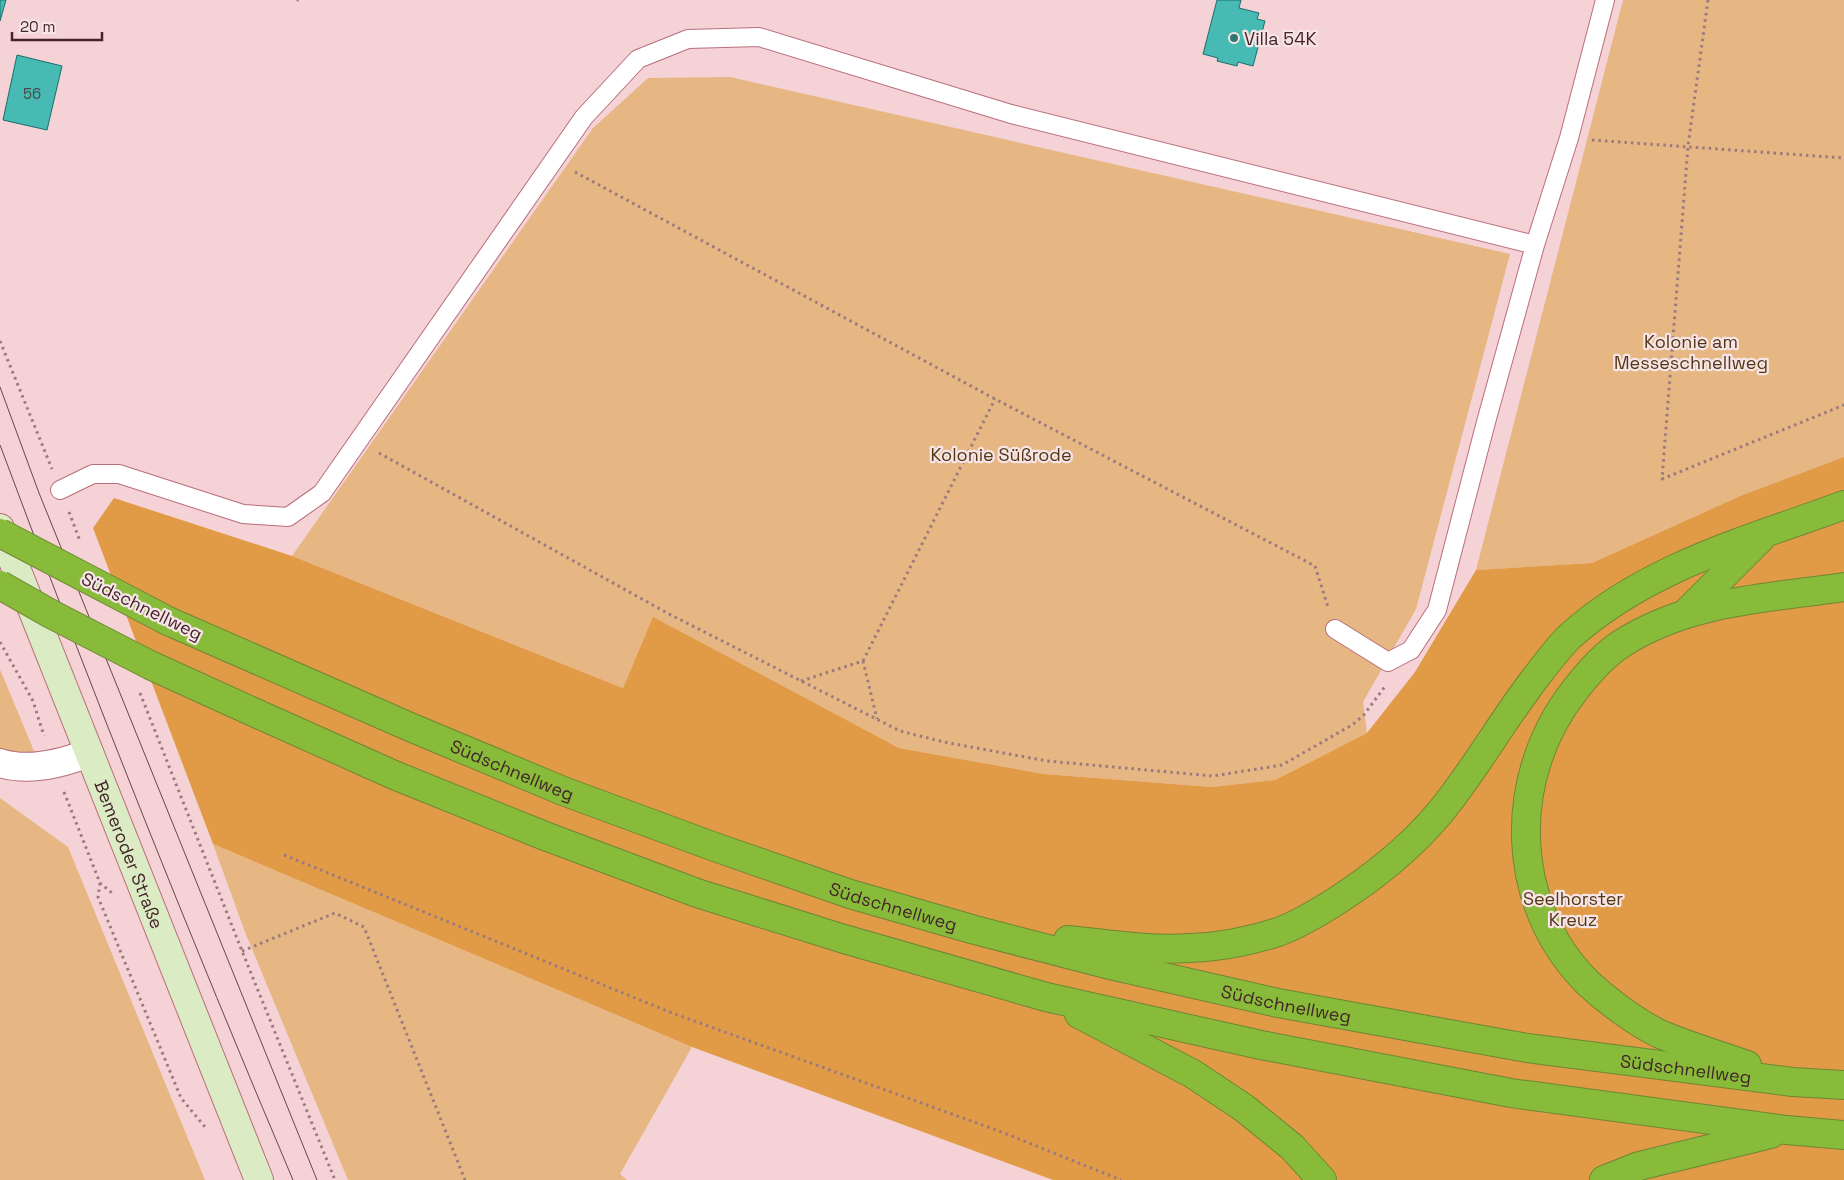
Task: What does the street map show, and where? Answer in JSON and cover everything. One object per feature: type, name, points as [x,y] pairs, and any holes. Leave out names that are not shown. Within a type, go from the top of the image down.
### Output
[{"type":"highway","points":[[975,930],[1141,947],[1189,949],[1232,944],[1271,934],[1320,913],[1389,864],[1423,834],[1450,801],[1522,696],[1568,638],[1598,613],[1639,587],[1689,562],[1766,532],[1844,505]]},
{"type":"highway","points":[[1687,612],[1766,532]]},
{"type":"highway","name":"Südschnellweg","points":[[0,533],[168,621],[410,727],[563,791],[850,894],[975,930],[1106,964],[1278,1003],[1527,1048],[1793,1082],[1844,1085]]},
{"type":"highway","points":[[0,585],[51,614],[150,665],[411,782],[545,836],[697,893],[844,939],[1046,997],[1261,1045],[1511,1092],[1786,1130],[1844,1135]]},
{"type":"highway","points":[[1793,1082],[1659,1033],[1615,1006],[1588,983],[1559,948],[1542,914],[1532,880],[1526,847],[1526,808],[1534,770],[1540,753],[1547,735],[1566,701],[1589,672],[1619,645],[1655,625],[1687,612],[1728,603],[1844,588]]},
{"type":"highway","points":[[1046,997],[1201,1079],[1244,1108],[1292,1147],[1322,1180]]},
{"type":"highway","points":[[1604,1180],[1638,1166],[1786,1130]]},
{"type":"main road","name":"Bemeroder Straße","points":[[0,528],[259,1180]]},
{"type":"street","points":[[0,763],[30,766],[65,760],[89,753]]},
{"type":"lane","points":[[1334,629],[1388,662],[1411,650],[1437,610],[1486,422],[1535,245],[1569,138],[1605,0]]},
{"type":"lane","points":[[60,490],[93,474],[119,474],[243,514],[288,517],[322,493],[552,160],[584,117],[638,59],[688,39],[759,37],[1011,114],[1535,245]]},
{"type":"path","points":[[1708,0],[1688,146],[1662,478],[1844,405]]},
{"type":"path","points":[[1569,138],[1844,158]]},
{"type":"path","points":[[552,160],[996,399],[1315,566],[1334,629]]},
{"type":"path","points":[[0,341],[82,545]]},
{"type":"path","points":[[877,720],[862,661],[996,399]]},
{"type":"path","points":[[359,442],[668,614],[900,731],[944,742],[1047,761],[1213,776],[1282,765],[1352,725],[1363,716],[1386,684],[1388,662]]},
{"type":"path","points":[[801,681],[862,661]]},
{"type":"path","points":[[140,692],[335,1180]]},
{"type":"path","points":[[284,855],[672,1013],[999,1131],[1121,1180]]},
{"type":"path","points":[[100,883],[98,897],[181,1098],[205,1127]]},
{"type":"path","points":[[242,950],[335,913],[364,927],[465,1180]]},
{"type":"green space","name":"Kolonie am Messeschnellweg","points":[[1623,0],[1844,0],[1844,457],[1740,496],[1592,563],[1476,570]]},
{"type":"green space","name":"Kolonie Süßrode","points":[[730,77],[1510,254],[1416,609],[1363,702],[1367,733],[1275,780],[1212,787],[1044,774],[899,748],[653,618],[623,688],[292,556],[593,128],[648,78]]},
{"type":"green space","name":"Seelhorster Kreuz","points":[[1844,457],[1844,1180],[1053,1180],[692,1047],[213,844],[93,528],[114,498],[292,556],[623,688],[653,617],[899,748],[1044,774],[1212,787],[1275,780],[1367,733],[1415,672],[1476,570],[1592,563],[1740,496]]},
{"type":"green space","points":[[0,670],[34,751],[17,753],[0,750]]},
{"type":"green space","points":[[0,798],[68,847],[205,1180],[0,1180]]},
{"type":"green space","points":[[213,844],[692,1047],[620,1174],[627,1180],[348,1180],[245,932]]},
{"type":"building","points":[[0,0],[6,0],[0,21]]},
{"type":"building","name":"Villa 54K","points":[[1217,0],[1241,0],[1239,8],[1259,13],[1257,19],[1265,21],[1253,66],[1238,62],[1237,66],[1217,61],[1218,58],[1203,54]]},
{"type":"building","points":[[17,55],[62,66],[47,130],[3,120]]},
{"type":"tram line","points":[[0,387],[39,493],[317,1180]]},
{"type":"tram line","points":[[0,445],[142,814],[293,1180]]},
{"type":"place","name":"Villa 54K","points":[[1234,38]]}]
